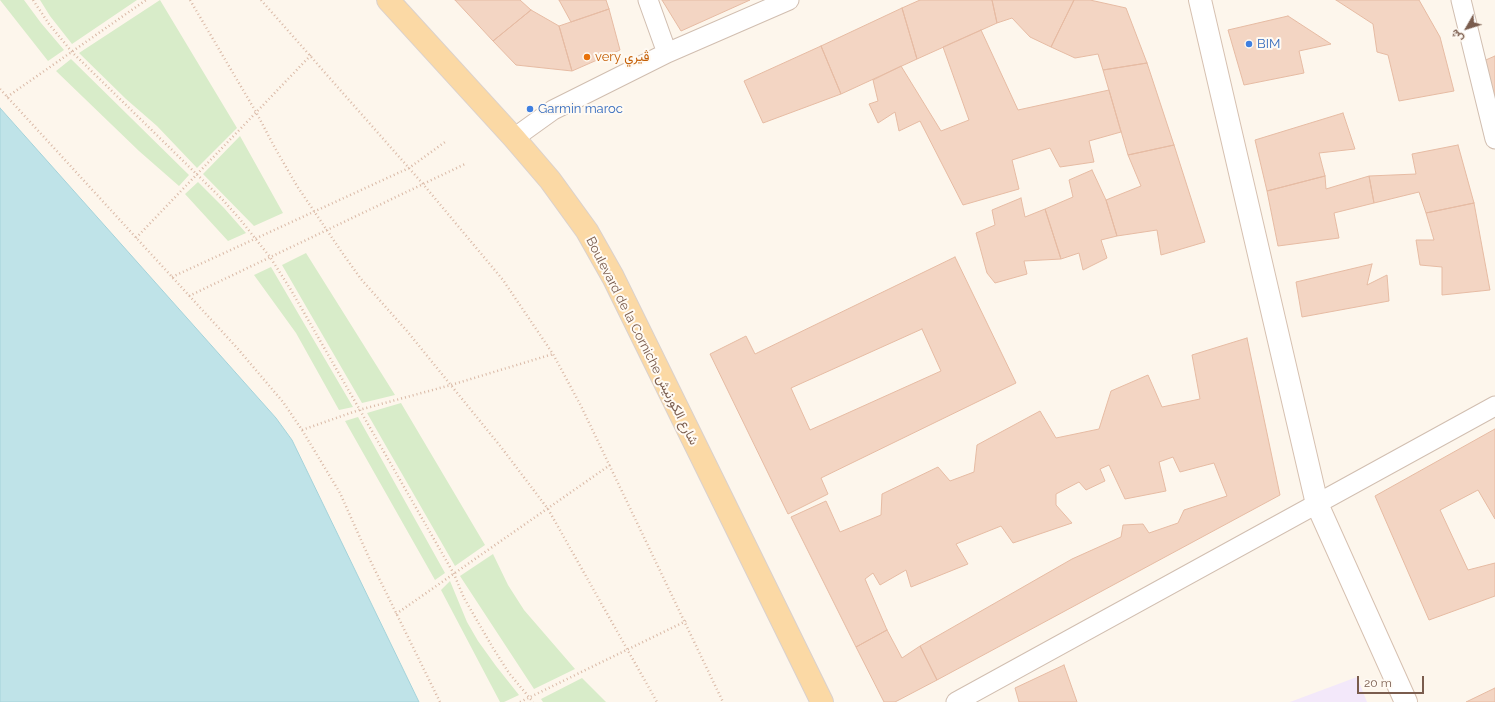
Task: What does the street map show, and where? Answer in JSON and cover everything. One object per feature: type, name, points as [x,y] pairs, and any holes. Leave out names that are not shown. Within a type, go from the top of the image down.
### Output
[{"type":"main road","name":"Boulevard de la Corniche شارع الكورنيش","points":[[388,0],[514,138],[550,180],[587,231],[604,261],[822,702]]},
{"type":"street","points":[[648,0],[667,53]]},
{"type":"street","points":[[514,138],[553,110],[667,53],[789,0]]},
{"type":"street","points":[[1200,0],[1317,504],[1406,702]]},
{"type":"street","points":[[1461,0],[1495,139]]},
{"type":"street","points":[[956,702],[1495,406]]},
{"type":"path","points":[[33,0],[72,52],[222,199],[256,238],[270,257],[291,290],[454,574],[464,598],[493,648],[509,673],[533,702]]},
{"type":"path","points":[[7,97],[146,0]]},
{"type":"path","points":[[190,0],[256,112],[275,148],[326,230],[362,279],[451,385],[548,509],[658,702]]},
{"type":"path","points":[[261,0],[423,184],[504,280],[552,354],[581,406],[686,622],[723,702]]},
{"type":"path","points":[[136,238],[311,55]]},
{"type":"path","points":[[0,89],[261,375],[282,402],[302,430],[340,493],[370,560],[440,702]]},
{"type":"path","points":[[172,277],[409,168],[445,142]]},
{"type":"path","points":[[189,296],[464,164]]},
{"type":"path","points":[[302,430],[359,410],[451,385],[552,354]]},
{"type":"path","points":[[396,614],[610,465]]},
{"type":"path","points":[[520,702],[686,622]]},
{"type":"shaded area","points":[[1357,677],[1367,702],[1290,702]]},
{"type":"green space","points":[[0,0],[24,0],[64,50],[48,61]]},
{"type":"green space","points":[[40,0],[137,0],[72,44],[50,16]]},
{"type":"green space","points":[[160,0],[237,128],[197,168],[157,126],[126,99],[79,53]]},
{"type":"green space","points":[[71,59],[189,175],[179,186],[139,151],[56,71]]},
{"type":"green space","points":[[240,136],[283,213],[254,226],[203,174]]},
{"type":"green space","points":[[198,182],[246,233],[228,241],[185,194]]},
{"type":"green space","points":[[306,253],[395,395],[362,403],[282,265]]},
{"type":"green space","points":[[271,267],[353,407],[339,410],[296,333],[254,275]]},
{"type":"green space","points":[[401,403],[485,545],[455,566],[367,413]]},
{"type":"green space","points":[[358,417],[445,573],[435,580],[345,421]]},
{"type":"green space","points":[[493,554],[508,585],[524,610],[575,669],[534,689],[460,576]]},
{"type":"green space","points":[[450,581],[467,622],[478,641],[519,695],[504,702],[500,702],[441,590]]},
{"type":"green space","points":[[582,678],[606,702],[543,702],[541,699]]},
{"type":"water","points":[[0,108],[276,418],[292,440],[419,702],[0,702]]},
{"type":"building","points":[[455,0],[520,0],[531,10],[493,41]]},
{"type":"building","points":[[559,0],[606,0],[609,9],[571,22]]},
{"type":"building","points":[[662,0],[750,0],[681,31]]},
{"type":"building","points":[[920,0],[992,0],[997,23],[917,59],[902,8]]},
{"type":"building","points":[[992,0],[1074,0],[1051,47],[1030,37],[1012,18],[997,23]]},
{"type":"building","points":[[1074,0],[1090,0],[1126,8],[1147,63],[1103,70],[1098,54],[1075,58],[1051,47]]},
{"type":"building","points":[[1336,0],[1419,0],[1440,37],[1454,91],[1399,101],[1388,55],[1377,52],[1373,24]]},
{"type":"building","points":[[902,8],[917,59],[841,94],[821,46]]},
{"type":"building","points":[[609,9],[620,50],[572,71],[559,26]]},
{"type":"building","points":[[531,10],[559,26],[572,71],[516,65],[493,41]]},
{"type":"building","points":[[1288,16],[1331,44],[1299,51],[1304,73],[1244,85],[1228,30]]},
{"type":"building","points":[[981,30],[1018,110],[1109,90],[1121,132],[1089,141],[1094,162],[1060,167],[1050,148],[1012,160],[1019,189],[963,205],[920,121],[899,131],[895,112],[878,123],[869,104],[878,101],[873,80],[901,66],[941,131],[969,120],[943,47]]},
{"type":"building","points":[[821,46],[841,94],[763,123],[744,81]]},
{"type":"building","points":[[1495,56],[1495,112],[1481,62]]},
{"type":"building","points":[[1147,63],[1174,145],[1128,155],[1103,70]]},
{"type":"building","points":[[1343,113],[1355,149],[1319,153],[1325,176],[1267,191],[1255,140]]},
{"type":"building","points":[[1174,145],[1205,242],[1161,255],[1157,230],[1117,236],[1106,200],[1141,186],[1128,155]]},
{"type":"building","points":[[1458,145],[1474,203],[1426,213],[1419,192],[1374,203],[1369,176],[1416,174],[1412,154]]},
{"type":"building","points":[[1092,170],[1106,200],[1117,236],[1101,240],[1107,258],[1083,270],[1079,253],[1061,259],[1045,209],[1073,197],[1069,180]]},
{"type":"building","points":[[1325,176],[1326,189],[1369,176],[1374,203],[1334,213],[1339,238],[1278,246],[1267,191]]},
{"type":"building","points":[[1021,198],[1025,217],[1045,209],[1061,259],[1024,261],[1027,274],[995,283],[987,273],[976,233],[995,225],[992,210]]},
{"type":"building","points":[[1474,203],[1490,290],[1442,295],[1442,267],[1420,265],[1416,240],[1434,240],[1426,213]]},
{"type":"building","points":[[955,257],[1016,383],[821,478],[828,494],[788,514],[710,354],[746,336],[755,354]],"holes":[[[922,329],[941,371],[810,430],[791,388]]]},
{"type":"building","points":[[1372,264],[1367,285],[1387,275],[1389,301],[1302,317],[1296,282]]},
{"type":"building","points":[[1247,338],[1280,495],[937,680],[920,646],[1072,559],[1121,537],[1123,525],[1143,524],[1149,533],[1178,523],[1184,510],[1227,496],[1214,463],[1180,472],[1173,457],[1159,462],[1166,491],[1125,499],[1109,465],[1100,469],[1105,481],[1086,490],[1079,482],[1056,494],[1056,505],[1072,523],[1013,543],[1001,526],[956,544],[968,564],[911,587],[906,570],[880,585],[873,573],[865,579],[887,630],[856,647],[791,517],[826,501],[840,532],[881,515],[882,494],[938,467],[950,481],[974,472],[977,445],[1040,411],[1056,438],[1099,429],[1111,391],[1148,375],[1162,407],[1200,399],[1192,355]]},
{"type":"building","points":[[1495,429],[1495,519],[1478,490],[1440,510],[1468,570],[1495,563],[1495,596],[1429,620],[1375,496]]},
{"type":"building","points":[[887,630],[902,658],[920,646],[937,680],[895,702],[884,702],[856,647]]},
{"type":"building","points":[[1064,665],[1077,702],[1019,702],[1015,688]]},
{"type":"building","points":[[1495,688],[1495,702],[1466,702]]},
{"type":"place","name":"BIM","points":[[1249,44]]},
{"type":"place","name":"very ڤيري","points":[[587,57]]},
{"type":"place","name":"Garmin maroc","points":[[530,109]]}]
